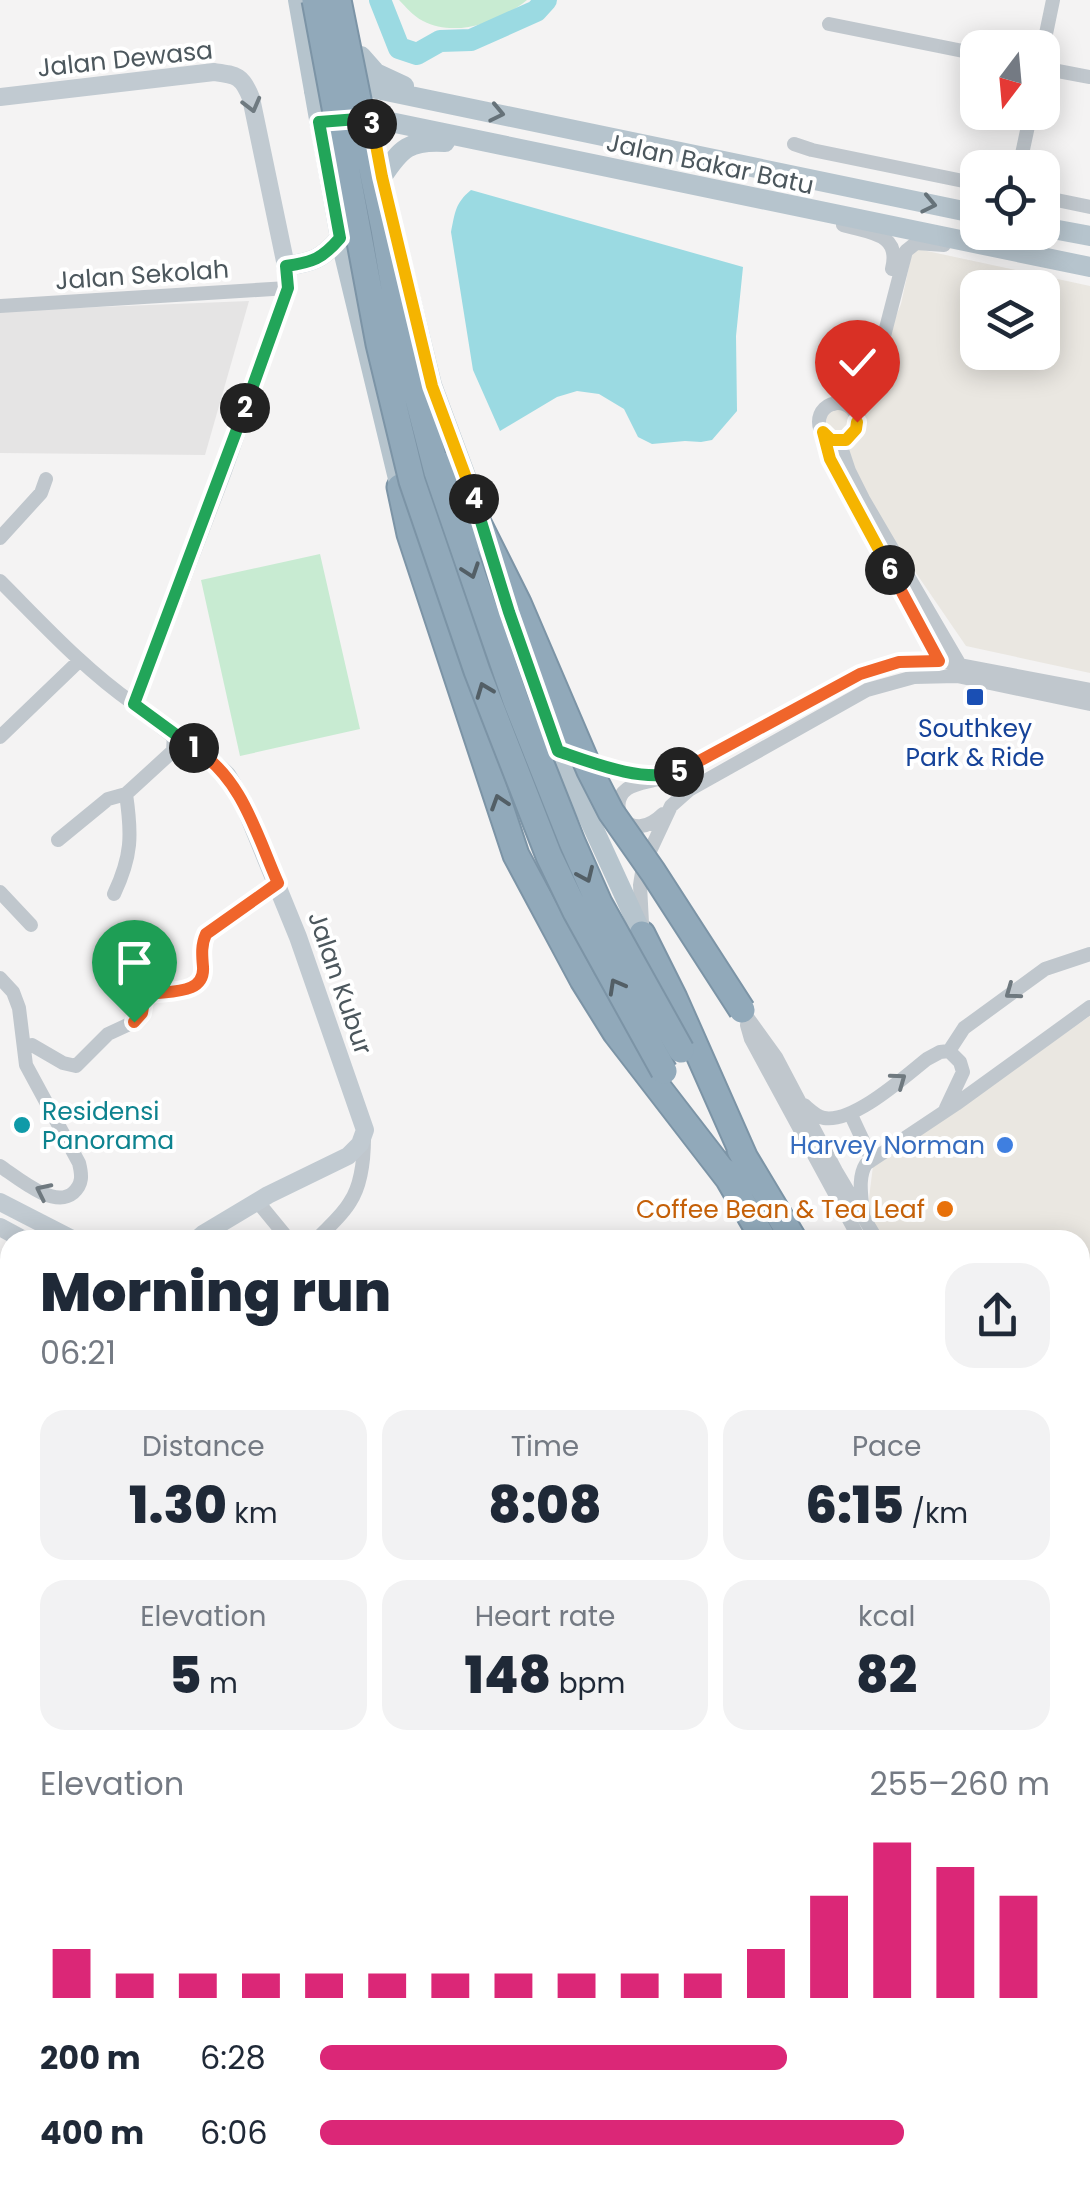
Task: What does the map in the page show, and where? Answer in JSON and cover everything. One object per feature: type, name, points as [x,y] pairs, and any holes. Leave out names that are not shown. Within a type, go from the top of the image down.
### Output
[{"type":"highway","points":[[314,0],[379,344],[412,481],[482,687],[548,856],[576,912],[664,1071],[739,1173]]},
{"type":"highway","points":[[338,0],[403,341],[437,472],[516,701],[572,842],[599,903],[681,1050],[739,1173]]},
{"type":"highway","points":[[420,407],[518,603],[610,812],[742,1010]]},
{"type":"highway","points":[[400,487],[410,534],[516,854],[616,1033],[786,1230]]},
{"type":"highway","points":[[642,934],[674,998],[760,1230]]},
{"type":"main road","points":[[298,0],[340,238],[400,487]]},
{"type":"main road","points":[[350,0],[382,177],[432,386],[464,467],[558,751],[642,934]]},
{"type":"main road","points":[[361,56],[376,73],[442,102]]},
{"type":"main road","name":"Jalan Bakar Batu","points":[[314,92],[367,87],[960,210]]},
{"type":"main road","name":"Jalan Bakar Batu","points":[[319,122],[371,118],[960,240]]},
{"type":"main road","points":[[382,177],[397,155],[418,143],[497,146]]},
{"type":"main road","points":[[1060,230],[1090,236]]},
{"type":"main road","points":[[286,266],[326,254],[340,238]]},
{"type":"main road","name":"Jalan Bakar Batu","points":[[1009,250],[1090,267]]},
{"type":"street","points":[[1047,30],[1053,0]]},
{"type":"street","points":[[829,24],[960,50]]},
{"type":"street","name":"Jalan Dewasa","points":[[0,97],[214,72],[235,75],[245,83],[251,98],[286,266]]},
{"type":"street","points":[[1060,72],[1090,78]]},
{"type":"street","points":[[794,144],[960,180]]},
{"type":"street","points":[[1060,201],[1090,207]]},
{"type":"street","points":[[820,212],[844,225],[876,234],[893,245],[895,258],[868,362],[834,404],[824,409],[819,423],[830,459],[939,661]]},
{"type":"street","points":[[823,432],[831,440],[839,441],[856,429],[856,418],[869,394],[900,270],[910,246],[934,243],[960,248]]},
{"type":"street","points":[[0,581],[79,661],[134,704],[288,288],[286,266]]},
{"type":"street","name":"Jalan Sekolah","points":[[0,306],[288,288]]},
{"type":"street","points":[[834,404],[845,405],[856,418]]},
{"type":"street","points":[[839,441],[848,471],[863,499],[960,664]]},
{"type":"street","points":[[0,538],[41,493],[46,479]]},
{"type":"street","points":[[0,737],[79,661]]},
{"type":"street","points":[[1090,690],[960,664],[899,662],[860,674],[680,772],[625,790],[618,808],[626,822],[641,828],[655,822],[689,790],[868,690],[914,677],[956,676],[1090,704]]},
{"type":"street","name":"Jalan Kubur","points":[[134,704],[207,756],[228,775],[242,800],[278,883],[364,1130]]},
{"type":"street","points":[[58,840],[108,800],[126,794],[173,750],[174,735]]},
{"type":"street","points":[[558,751],[637,774],[666,776]]},
{"type":"street","points":[[114,894],[128,862],[130,818],[126,794]]},
{"type":"street","points":[[642,934],[640,885],[644,866],[670,806]]},
{"type":"street","points":[[32,1045],[76,1066],[108,1034],[134,1022],[142,1013],[145,995],[200,985],[206,934],[278,883]]},
{"type":"street","points":[[0,892],[31,926]]},
{"type":"street","points":[[949,1051],[964,1028],[1045,968],[1090,954]]},
{"type":"street","points":[[0,978],[19,1008],[26,1066],[79,1163],[81,1184],[65,1198],[52,1198],[0,1166]]},
{"type":"street","points":[[863,1215],[861,1172],[866,1164],[1090,1007]]},
{"type":"street","points":[[742,1010],[776,1057],[871,1230]]},
{"type":"street","points":[[742,1010],[751,1039],[855,1230]]},
{"type":"street","points":[[802,1104],[826,1119],[851,1115],[927,1059],[949,1051]]},
{"type":"street","points":[[943,1113],[963,1072],[960,1062],[949,1051]]},
{"type":"street","points":[[851,1115],[872,1160]]},
{"type":"street","points":[[210,1230],[348,1156],[360,1144],[364,1130]]},
{"type":"street","points":[[325,1230],[351,1202],[359,1183],[364,1130]]},
{"type":"street","points":[[0,1202],[55,1230]]},
{"type":"street","points":[[257,1202],[281,1230]]},
{"type":"shaded area","points":[[913,248],[1015,270],[960,270],[960,370],[1060,370],[1060,280],[1090,286],[1090,673],[966,646],[816,427],[877,363],[901,304]]},
{"type":"shaded area","points":[[249,301],[205,455],[0,453],[0,311]]},
{"type":"shaded area","points":[[1090,1016],[1090,1230],[877,1230],[867,1214],[873,1166]]},
{"type":"green space","points":[[399,0],[527,0],[491,21],[449,28],[423,21]]},
{"type":"green space","points":[[320,554],[360,729],[240,756],[201,580]]},
{"type":"water","points":[[471,190],[743,267],[736,336],[737,411],[712,440],[652,444],[638,437],[624,409],[599,394],[577,391],[557,397],[500,431],[473,370],[451,232],[459,204]]},
{"type":"waterway","points":[[380,0],[399,48],[417,54],[440,41],[471,40],[536,11],[546,0]]},
{"type":"place","name":"Southkey Park & Ride","points":[[975,697]]},
{"type":"place","name":"Residensi Panorama","points":[[22,1125]]},
{"type":"place","name":"Harvey Norman","points":[[1005,1145]]},
{"type":"place","name":"Coffee Bean & Tea Leaf","points":[[945,1209]]},
{"type":"route","points":[[134,1022],[142,1013],[145,995],[200,985],[204,976],[202,941],[206,934],[278,883],[228,775],[134,704],[288,288],[286,266],[326,254],[340,238],[319,122],[371,118],[432,386],[464,467],[558,751],[637,774],[666,776],[860,674],[899,662],[939,661],[830,459],[823,432],[831,440],[846,440],[857,422]]}]
